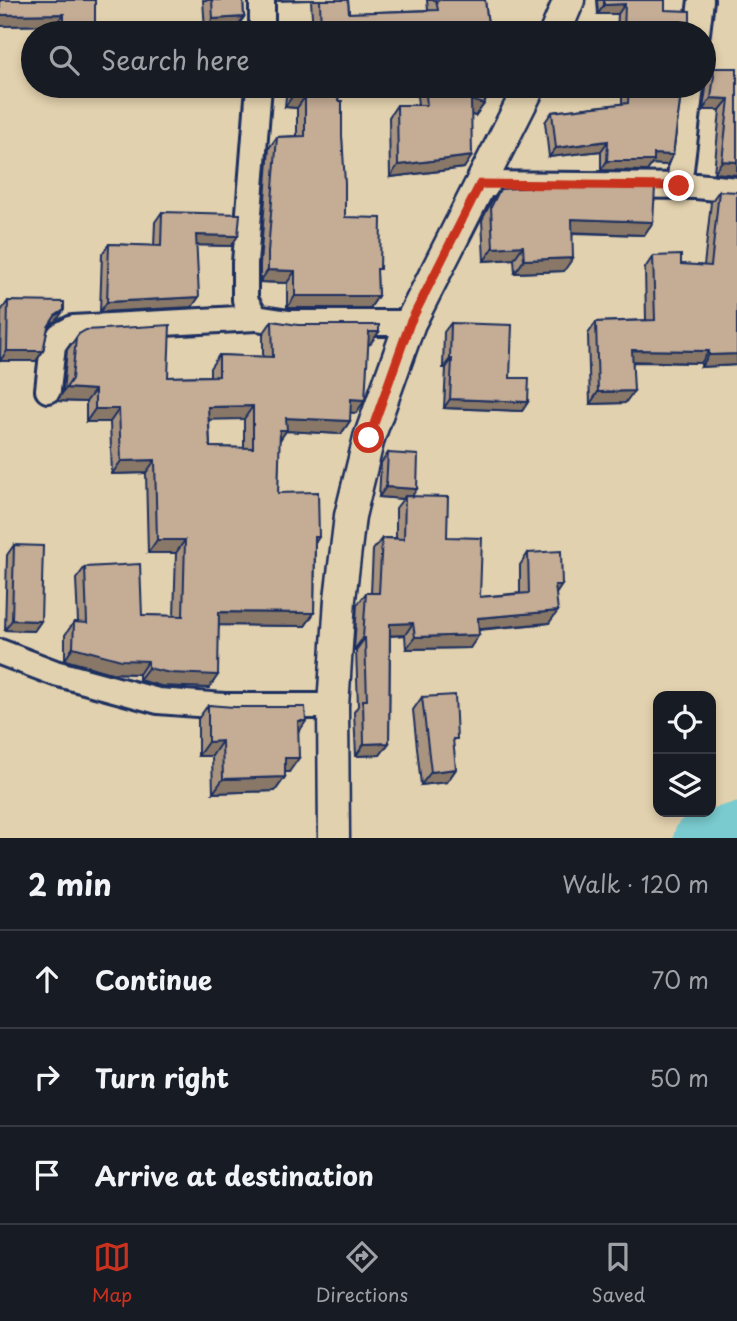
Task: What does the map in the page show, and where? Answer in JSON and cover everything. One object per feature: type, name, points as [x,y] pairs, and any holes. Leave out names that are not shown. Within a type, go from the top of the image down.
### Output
[{"type":"street","points":[[262,0],[262,21]]},
{"type":"street","points":[[560,21],[569,0]]},
{"type":"street","points":[[698,21],[701,0]]},
{"type":"street","points":[[256,318],[245,300],[245,263],[258,98]]},
{"type":"street","points":[[334,838],[333,706],[340,599],[350,516],[369,438],[410,323],[524,98]]},
{"type":"street","points":[[679,186],[690,98]]},
{"type":"street","points":[[480,184],[679,186],[737,190]]},
{"type":"street","points":[[48,390],[53,345],[60,335],[73,328],[256,318],[289,323],[410,323]]},
{"type":"street","points":[[0,652],[55,673],[158,701],[224,706],[333,706]]},
{"type":"building","points":[[0,0],[95,0],[95,21],[64,21],[64,14],[0,15]]},
{"type":"building","points":[[212,0],[243,0],[244,17],[213,19]]},
{"type":"building","points":[[320,0],[348,0],[349,13],[438,10],[436,0],[485,0],[488,21],[321,21]]},
{"type":"building","points":[[604,0],[665,0],[665,10],[690,11],[690,21],[624,21],[625,4],[604,5]]},
{"type":"building","points":[[716,68],[737,68],[737,162],[722,161],[729,99],[711,98],[716,98]]},
{"type":"building","points":[[305,98],[338,98],[338,101],[342,101],[345,217],[381,218],[378,296],[295,296],[295,271],[268,270],[277,137],[305,136]]},
{"type":"building","points":[[426,98],[486,98],[484,104],[471,100],[472,156],[398,165],[397,105],[427,105]]},
{"type":"building","points":[[628,98],[680,98],[673,155],[654,154],[654,161],[607,161],[608,141],[556,148],[552,112],[628,103]]},
{"type":"building","points":[[551,186],[655,187],[653,222],[572,219],[573,258],[524,260],[523,246],[493,248],[491,207],[500,189]]},
{"type":"building","points":[[719,191],[737,192],[737,354],[632,350],[634,391],[598,392],[596,322],[655,320],[653,256],[681,255],[681,264],[711,266]]},
{"type":"building","points":[[162,212],[240,214],[238,236],[196,235],[199,297],[107,302],[109,244],[161,246]]},
{"type":"building","points":[[8,301],[64,302],[64,310],[55,316],[48,327],[43,351],[7,351]]},
{"type":"building","points":[[272,321],[298,325],[379,325],[379,332],[369,332],[365,400],[351,399],[350,421],[286,418],[287,430],[280,430],[278,493],[318,492],[319,537],[315,537],[314,613],[219,612],[218,675],[170,673],[148,668],[148,661],[121,660],[73,647],[74,622],[87,623],[85,567],[140,564],[142,615],[183,616],[185,540],[157,540],[155,460],[121,461],[119,409],[95,409],[95,390],[66,388],[72,379],[76,338],[86,330],[170,325],[168,377],[219,376],[219,355],[273,357]],"holes":[[[253,406],[253,448],[210,447],[208,407]]]},
{"type":"building","points":[[451,323],[512,325],[510,378],[529,378],[528,402],[450,399]]},
{"type":"building","points":[[388,453],[418,455],[417,489],[386,487]]},
{"type":"building","points":[[405,496],[448,497],[447,537],[482,538],[480,597],[529,593],[528,553],[561,551],[562,585],[555,585],[558,611],[478,618],[479,635],[415,637],[413,623],[390,624],[389,743],[364,744],[363,700],[367,700],[363,638],[366,593],[379,593],[382,538],[404,539]]},
{"type":"building","points":[[14,545],[43,546],[41,621],[12,620]]},
{"type":"building","points":[[455,695],[457,739],[453,739],[456,769],[431,772],[422,697]]},
{"type":"building","points":[[208,705],[305,707],[306,721],[298,721],[299,758],[285,758],[285,777],[223,779],[222,741],[208,742]]},
{"type":"waterway","points":[[698,838],[737,827]]},
{"type":"route","points":[[369,438],[410,323],[480,184],[679,186]]}]
